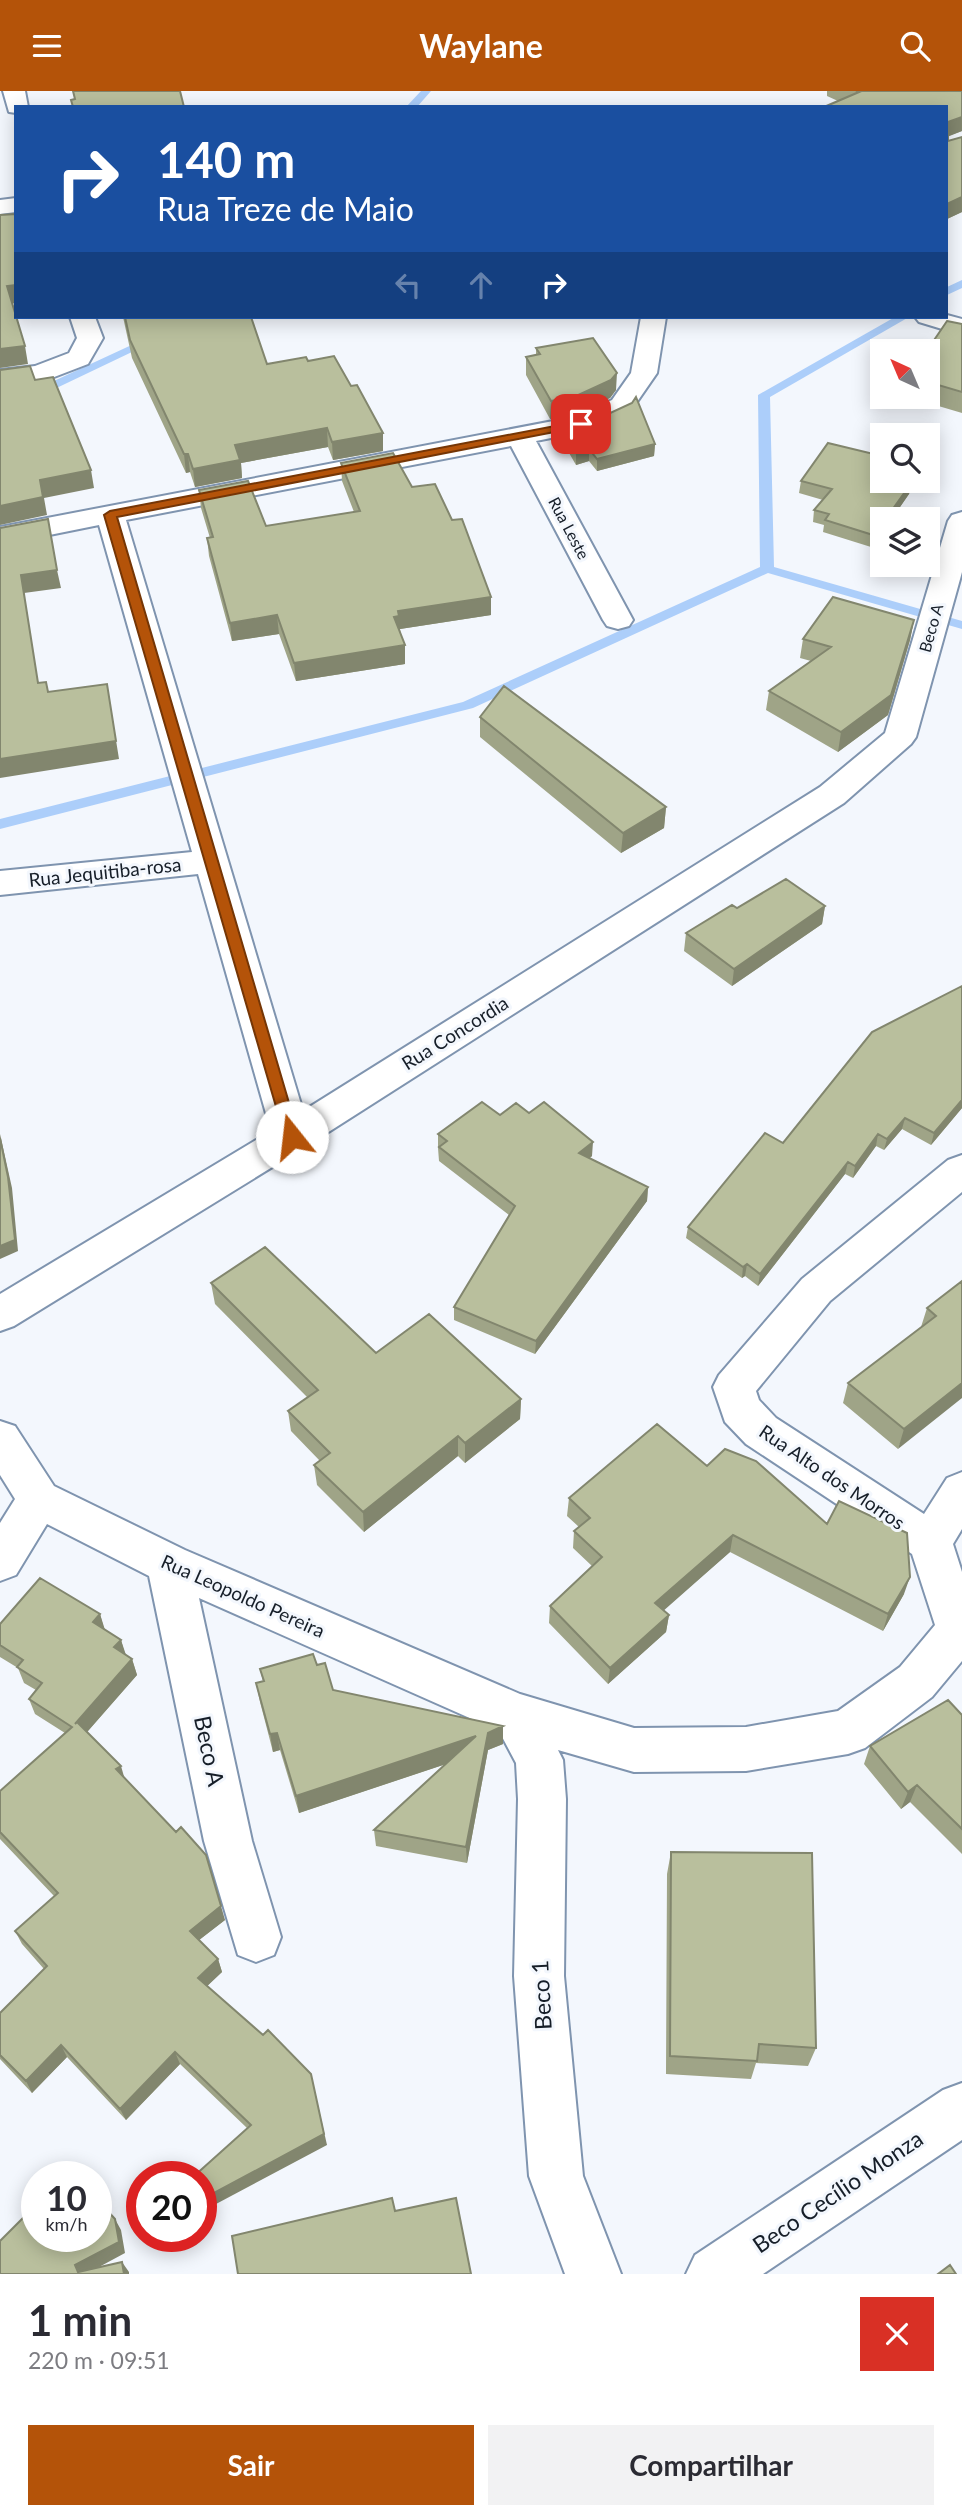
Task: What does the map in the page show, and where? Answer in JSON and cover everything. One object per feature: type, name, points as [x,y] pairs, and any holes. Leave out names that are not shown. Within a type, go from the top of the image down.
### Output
[{"type":"street","points":[[0,378],[40,373],[79,359],[90,338],[83,319]]},
{"type":"street","points":[[0,536],[581,424],[621,406],[644,373],[653,319]]},
{"type":"street","points":[[935,319],[962,327]]},
{"type":"street","name":"Rua Leste","points":[[520,436],[618,620]]},
{"type":"street","points":[[110,515],[292,1137]]},
{"type":"street","name":"Beco A","points":[[900,737],[962,521]]},
{"type":"street","name":"Rua Concordia","points":[[0,1314],[292,1137],[832,795],[900,737]]},
{"type":"street","name":"Rua Jequitiba-rosa","points":[[0,883],[211,861]]},
{"type":"street","name":"Rua Alto dos Morros","points":[[930,1542],[761,1431],[740,1409],[734,1387],[816,1290],[962,1170]]},
{"type":"street","points":[[0,1439],[39,1499],[0,1562]]},
{"type":"street","points":[[930,1542],[962,1491]]},
{"type":"street","name":"Rua Leopoldo Pereira","points":[[39,1499],[169,1564],[515,1715],[634,1750],[746,1749],[848,1732],[916,1682],[959,1630],[930,1542]]},
{"type":"street","name":"Beco A","points":[[169,1564],[228,1841],[256,1937]]},
{"type":"street","name":"Beco 1","points":[[515,1715],[540,1760],[542,1799],[539,1976],[556,2176],[593,2274]]},
{"type":"street","name":"Beco Cecílio Monza","points":[[714,2274],[962,2109]]},
{"type":"building","points":[[73,91],[180,91],[184,105],[72,105],[71,100],[75,99]]},
{"type":"building","points":[[856,91],[962,91],[962,117],[948,122],[948,105],[829,105],[859,92]]},
{"type":"building","points":[[962,137],[962,197],[948,204],[948,141]]},
{"type":"building","points":[[14,214],[14,285],[7,286],[14,319],[17,319],[25,346],[0,349],[0,215]]},
{"type":"building","points":[[125,319],[252,319],[267,364],[306,357],[308,361],[334,356],[351,386],[357,385],[383,433],[332,442],[327,428],[235,445],[240,460],[193,469],[130,340]]},
{"type":"building","points":[[947,321],[962,324],[962,392],[940,386],[940,339],[935,339]]},
{"type":"building","points":[[593,338],[617,373],[611,380],[574,397],[551,401],[526,357],[540,354],[536,348]]},
{"type":"building","points":[[30,366],[35,380],[53,377],[91,470],[40,480],[43,497],[0,506],[0,370]]},
{"type":"building","points":[[636,397],[655,444],[597,459],[589,449],[576,453],[562,427],[593,421],[632,403]]},
{"type":"building","points":[[828,443],[870,453],[870,493],[904,493],[894,507],[870,507],[870,534],[825,520],[829,514],[814,510],[832,489],[801,481]]},
{"type":"building","points":[[393,453],[412,487],[435,484],[452,520],[462,519],[491,597],[398,611],[399,616],[394,617],[405,645],[294,663],[277,615],[230,623],[207,538],[213,537],[199,490],[248,481],[266,526],[360,511],[341,463]]},
{"type":"building","points":[[48,519],[57,570],[21,575],[38,683],[46,682],[48,692],[107,684],[116,741],[0,759],[0,528]]},
{"type":"building","points":[[833,597],[914,620],[891,695],[841,732],[769,691],[831,647],[803,639]]},
{"type":"building","points":[[504,686],[666,807],[623,833],[480,717]]},
{"type":"building","points":[[786,879],[825,906],[734,969],[686,933],[732,905],[737,908]]},
{"type":"building","points":[[962,986],[962,1100],[934,1133],[905,1118],[887,1139],[878,1134],[855,1166],[848,1162],[760,1274],[747,1264],[743,1267],[688,1227],[765,1133],[783,1143],[872,1032]]},
{"type":"building","points":[[482,1102],[500,1115],[516,1103],[529,1113],[544,1102],[593,1142],[579,1153],[648,1187],[536,1341],[454,1307],[515,1206],[439,1147],[447,1141],[438,1134]]},
{"type":"building","points":[[0,1138],[8,1177],[15,1240],[0,1246]]},
{"type":"building","points":[[265,1247],[376,1353],[429,1314],[521,1399],[465,1443],[458,1436],[363,1512],[314,1465],[330,1453],[288,1411],[318,1390],[211,1283]]},
{"type":"building","points":[[962,1281],[962,1383],[904,1429],[848,1383],[936,1316],[927,1308]]},
{"type":"building","points":[[657,1424],[707,1466],[725,1449],[756,1461],[827,1524],[839,1501],[907,1533],[910,1577],[888,1614],[733,1535],[655,1603],[669,1615],[610,1668],[550,1606],[602,1557],[574,1531],[590,1518],[569,1498]]},
{"type":"building","points":[[40,1578],[100,1614],[93,1622],[121,1640],[114,1647],[132,1659],[75,1724],[77,1722],[121,1766],[116,1769],[176,1832],[181,1827],[206,1855],[221,1906],[190,1931],[218,1959],[198,1978],[263,2035],[268,2030],[311,2074],[324,2134],[217,2191],[217,2161],[211,2161],[251,2125],[175,2052],[120,2109],[61,2045],[26,2081],[0,2055],[0,2013],[47,1966],[15,1931],[58,1893],[0,1832],[0,1791],[72,1727],[29,1699],[42,1683],[17,1667],[23,1660],[0,1645],[0,1624]]},
{"type":"building","points":[[313,1654],[317,1665],[325,1663],[333,1690],[503,1726],[488,1733],[466,1847],[374,1830],[476,1736],[296,1796],[277,1733],[270,1734],[256,1683],[264,1681],[260,1669]]},
{"type":"building","points":[[948,1700],[962,1715],[962,1829],[917,1785],[908,1792],[870,1746]]},
{"type":"building","points":[[671,1852],[812,1853],[816,2048],[759,2044],[757,2061],[670,2056]]},
{"type":"building","points":[[392,2198],[395,2211],[456,2198],[471,2274],[238,2274],[232,2236]]},
{"type":"building","points":[[112,2216],[115,2219],[119,2242],[112,2246]]},
{"type":"building","points":[[21,2220],[21,2252],[100,2252],[75,2265],[78,2272],[122,2262],[124,2274],[0,2274],[0,2241]]},
{"type":"building","points":[[950,2265],[956,2274],[938,2274]]},
{"type":"waterway","points":[[413,105],[426,91]]},
{"type":"waterway","points":[[948,291],[962,283]]},
{"type":"waterway","points":[[767,569],[764,395],[899,319]]},
{"type":"waterway","points":[[0,411],[151,339]]},
{"type":"waterway","points":[[0,824],[468,705],[767,569]]},
{"type":"waterway","points":[[767,569],[962,625]]},
{"type":"route","points":[[292,1137],[110,515],[581,424]]}]
